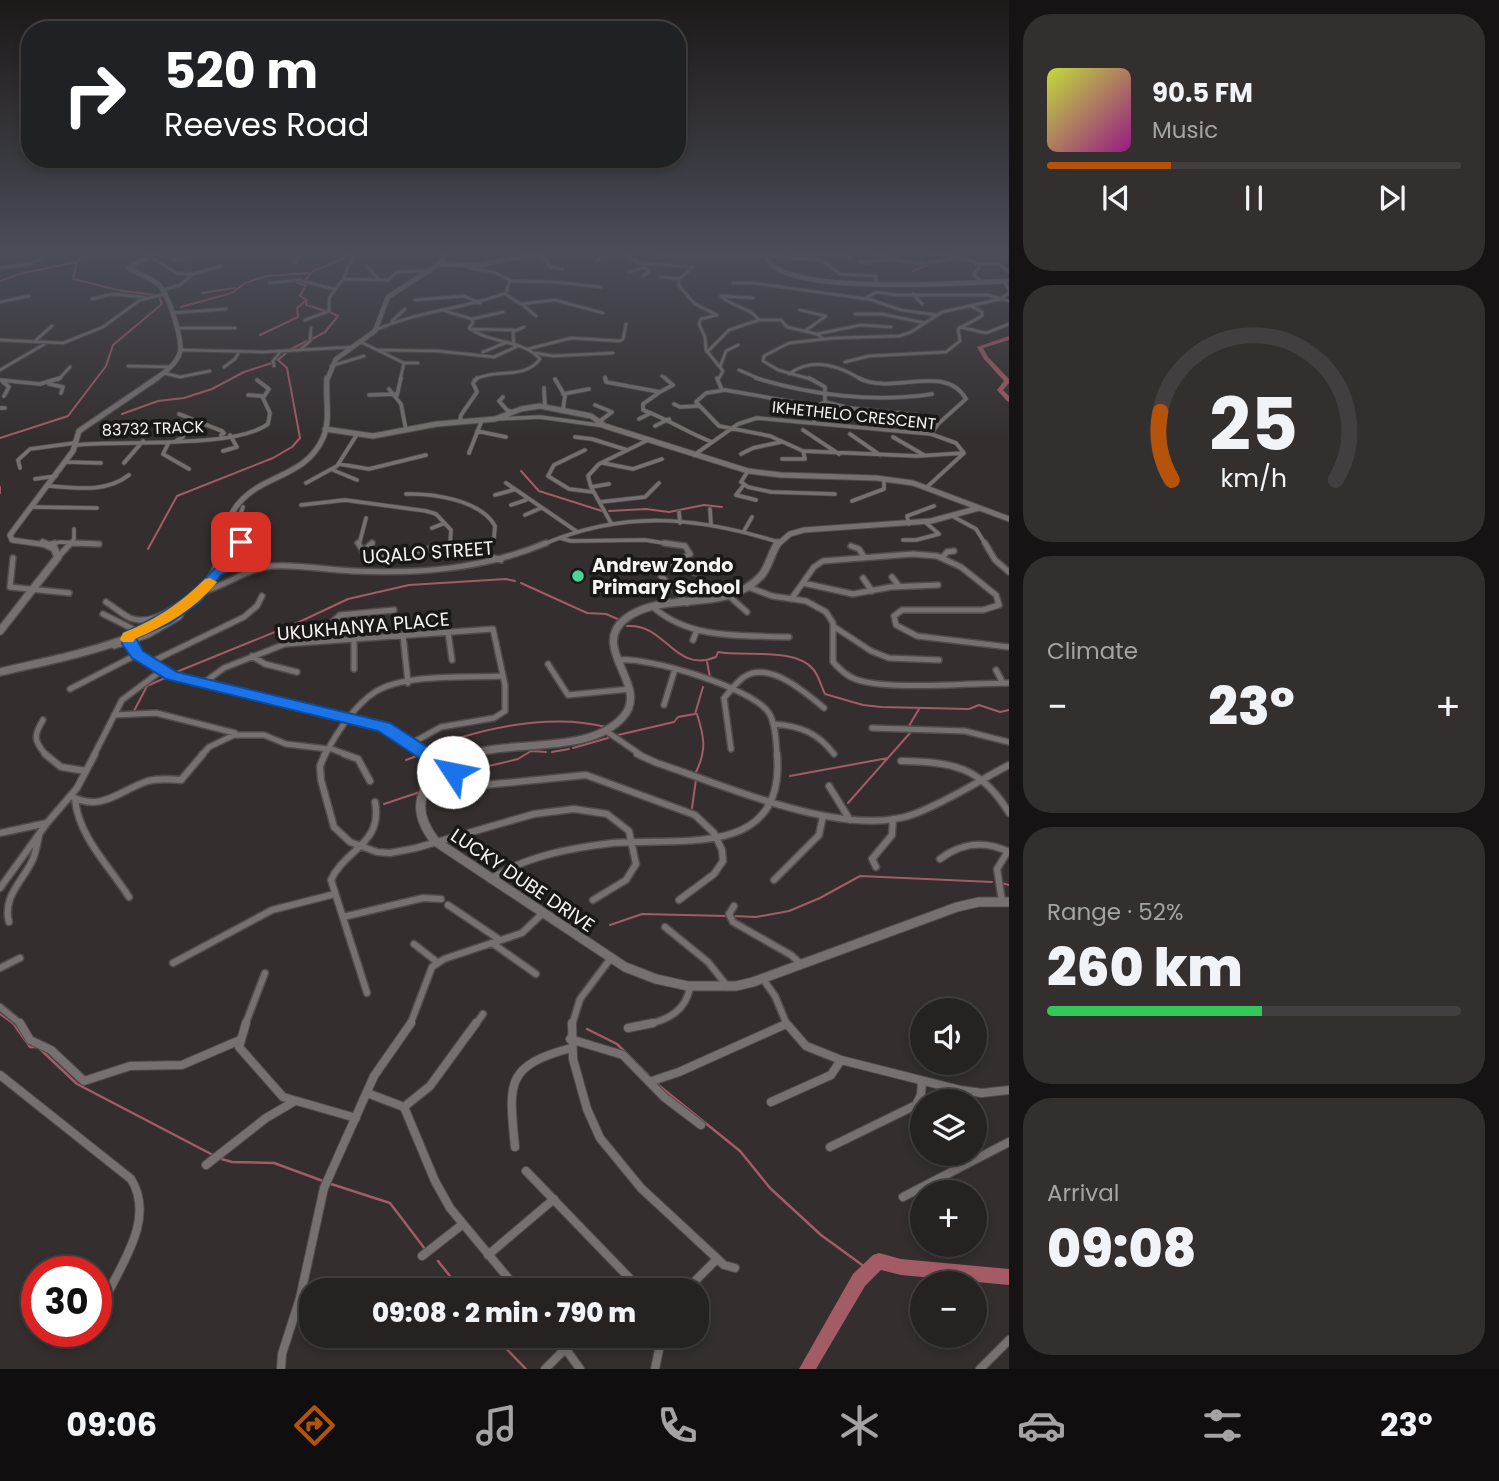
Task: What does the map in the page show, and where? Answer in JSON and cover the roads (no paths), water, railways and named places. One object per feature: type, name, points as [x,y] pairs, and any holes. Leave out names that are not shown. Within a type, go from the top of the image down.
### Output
[{"type":"street","points":[[0,340],[63,343],[100,328],[121,315]]},
{"type":"street","points":[[58,557],[54,548],[48,545],[18,542],[10,538],[12,531],[66,462],[80,430],[170,367],[181,350],[173,315]]},
{"type":"street","points":[[305,320],[320,315]]},
{"type":"street","points":[[376,330],[381,315]]},
{"type":"street","points":[[390,324],[395,315]]},
{"type":"street","points":[[216,572],[225,522],[232,508],[254,488],[307,458],[319,445],[325,429],[327,379],[331,366],[376,330],[429,315]]},
{"type":"street","points":[[458,315],[472,319],[490,315]]},
{"type":"street","points":[[717,315],[701,318],[699,322],[705,337],[706,352],[723,372],[717,379],[722,390]]},
{"type":"street","points":[[755,315],[759,320]]},
{"type":"street","points":[[805,331],[826,316],[821,315]]},
{"type":"street","points":[[886,315],[925,323]]},
{"type":"street","points":[[825,402],[827,391],[824,386],[816,381],[772,369],[762,359],[789,343],[907,334],[937,315]]},
{"type":"street","points":[[845,362],[869,356],[948,352],[960,341],[957,330],[982,315]]},
{"type":"street","points":[[470,329],[472,319]]},
{"type":"street","points":[[706,352],[729,330],[759,320],[781,320],[785,326],[817,334],[823,339]]},
{"type":"street","points":[[524,349],[570,338],[620,341],[623,339],[625,324]]},
{"type":"street","points":[[960,327],[986,333],[1009,324]]},
{"type":"street","points":[[817,334],[861,325],[891,327]]},
{"type":"street","points":[[36,340],[52,326]]},
{"type":"street","points":[[470,329],[514,330],[524,327]]},
{"type":"street","points":[[177,328],[235,328]]},
{"type":"street","points":[[300,349],[310,341],[311,328]]},
{"type":"street","points":[[470,329],[480,337],[553,356],[613,354]]},
{"type":"street","points":[[514,330],[511,338],[515,346]]},
{"type":"street","points":[[720,367],[721,355],[726,349],[738,345],[722,339]]},
{"type":"street","points":[[0,370],[48,342]]},
{"type":"street","points":[[361,342],[366,348],[378,350],[438,351],[486,357],[515,346]]},
{"type":"street","points":[[483,352],[505,343]]},
{"type":"street","points":[[181,350],[239,352],[353,347]]},
{"type":"street","points":[[378,350],[404,363],[418,363]]},
{"type":"street","points":[[274,366],[273,361],[281,351]]},
{"type":"street","points":[[224,367],[239,352]]},
{"type":"street","points":[[460,422],[461,415],[477,392],[473,383],[475,379],[489,373],[532,369],[540,361],[536,353]]},
{"type":"street","points":[[331,366],[364,356]]},
{"type":"street","points":[[396,394],[404,363]]},
{"type":"street","points":[[128,366],[170,367]]},
{"type":"street","points":[[789,374],[802,367],[830,366],[846,370],[858,379],[870,383],[931,381],[959,390],[966,399],[938,424],[931,434]]},
{"type":"street","points":[[43,383],[62,380],[70,367]]},
{"type":"street","points":[[739,370],[770,385],[902,399],[932,394]]},
{"type":"street","points":[[164,373],[178,377],[209,371]]},
{"type":"street","points":[[662,376],[672,382],[673,386],[642,405],[643,410],[669,419],[690,434],[712,442]]},
{"type":"street","points":[[605,377],[606,382],[660,393]]},
{"type":"street","points":[[555,379],[564,394],[563,409]]},
{"type":"street","points":[[0,380],[63,387],[61,393]]},
{"type":"street","points":[[0,380],[9,387],[4,396]]},
{"type":"street","points":[[248,395],[263,398],[269,389],[257,380]]},
{"type":"street","points":[[544,388],[545,407]]},
{"type":"street","points":[[389,389],[396,394],[402,405],[406,430]]},
{"type":"street","points":[[564,394],[589,389]]},
{"type":"street","points":[[918,415],[844,407],[825,402],[817,406],[722,390],[700,396],[697,400],[698,406],[714,423],[730,429],[766,435],[803,451],[906,456],[964,453]]},
{"type":"street","points":[[369,395],[396,394]]},
{"type":"street","points":[[503,397],[499,401],[507,410],[513,412]]},
{"type":"street","name":"83732 TRACK","points":[[20,468],[18,460],[27,450],[75,444],[171,442],[257,431],[267,425],[270,414],[263,398]]},
{"type":"street","points":[[674,404],[680,407],[698,406]]},
{"type":"street","points":[[595,405],[612,412],[603,423]]},
{"type":"street","points":[[814,422],[817,406]]},
{"type":"street","points":[[495,419],[513,412],[545,407],[563,409],[648,440],[748,471],[884,479],[927,487],[1009,519]]},
{"type":"street","points":[[639,419],[651,413]]},
{"type":"street","points":[[179,414],[224,432],[218,437]]},
{"type":"street","points":[[325,429],[356,436],[377,436],[495,419],[540,417],[603,423]]},
{"type":"street","name":"IKHETHELO CRESCENT","points":[[694,455],[730,429],[757,418],[931,434],[956,443],[964,453]]},
{"type":"street","points":[[655,426],[669,419]]},
{"type":"street","points":[[469,453],[482,420]]},
{"type":"street","points":[[162,425],[181,430],[183,437],[171,442],[163,454],[189,469]]},
{"type":"street","points":[[803,430],[839,454]]},
{"type":"street","points":[[477,431],[506,438]]},
{"type":"street","points":[[850,434],[887,461]]},
{"type":"street","points":[[223,451],[237,447],[230,435]]},
{"type":"street","points":[[306,483],[333,470],[356,436]]},
{"type":"street","points":[[575,437],[592,439],[627,450]]},
{"type":"street","points":[[894,437],[923,455]]},
{"type":"street","points":[[611,523],[592,490],[588,476],[603,463],[648,440]]},
{"type":"street","points":[[124,464],[143,441]]},
{"type":"street","points":[[741,454],[753,448],[781,442]]},
{"type":"street","points":[[585,450],[554,465],[548,471],[548,476],[573,489],[592,490],[609,484]]},
{"type":"street","points":[[782,458],[805,459],[803,451]]},
{"type":"street","points":[[817,453],[819,461]]},
{"type":"street","points":[[927,487],[964,453]]},
{"type":"street","points":[[339,464],[369,468],[426,455]]},
{"type":"street","points":[[906,456],[911,463]]},
{"type":"street","points":[[603,463],[629,470],[649,466],[662,459]]},
{"type":"street","points":[[66,462],[101,463]]},
{"type":"street","points":[[333,470],[357,480]]},
{"type":"street","points":[[743,486],[741,482],[748,471]]},
{"type":"street","points":[[49,486],[107,486],[121,482],[129,475]]},
{"type":"street","points":[[35,479],[56,476]]},
{"type":"street","points":[[852,501],[884,489],[884,479]]},
{"type":"street","points":[[506,483],[526,500],[576,531]]},
{"type":"street","points":[[600,502],[643,498],[659,483]]},
{"type":"street","points":[[743,486],[773,492],[835,494]]},
{"type":"street","points":[[743,486],[736,495],[756,500]]},
{"type":"street","points":[[495,495],[513,490]]},
{"type":"street","points":[[773,492],[779,500]]},
{"type":"street","points":[[406,494],[439,495],[468,504],[484,514],[494,524],[497,533],[493,542],[481,552]]},
{"type":"street","points":[[825,494],[827,502]]},
{"type":"street","points":[[301,505],[345,500],[434,513],[452,533],[450,545]]},
{"type":"street","points":[[511,505],[526,500]]},
{"type":"street","points":[[909,524],[907,516],[934,506]]},
{"type":"street","points":[[31,507],[97,508]]},
{"type":"street","points":[[129,640],[178,612],[200,594],[216,572],[228,565],[241,542],[237,523],[243,507]]},
{"type":"street","points":[[525,515],[541,508]]},
{"type":"street","points":[[979,508],[954,517],[926,522],[811,529],[790,534],[778,542],[771,551],[764,573],[748,587],[729,596],[654,608],[626,619],[615,631],[612,643],[632,689],[633,698],[628,712],[606,731],[649,760],[770,801],[823,816],[850,820],[893,819],[925,810],[1009,765]]},
{"type":"street","points":[[710,509],[711,525]]},
{"type":"street","points":[[679,512],[680,523]]},
{"type":"street","points":[[744,531],[752,517]]},
{"type":"street","points":[[954,517],[975,529],[996,561],[1009,572]]},
{"type":"street","points":[[366,518],[358,543],[367,556],[382,558],[450,545],[502,560]]},
{"type":"street","points":[[903,540],[916,540],[939,534],[926,522]]},
{"type":"street","points":[[432,528],[445,523]]},
{"type":"street","name":"UQALO STREET","points":[[106,602],[130,618],[142,620],[154,617],[216,589],[241,574],[262,567],[354,571],[472,565],[532,551],[576,531],[611,523],[711,525],[744,531],[778,542]]},
{"type":"street","points":[[0,631],[74,539],[74,529]]},
{"type":"street","points":[[560,538],[571,541],[669,542],[688,548],[688,556],[661,572],[661,578],[687,604]]},
{"type":"street","points":[[48,545],[54,542],[99,544]]},
{"type":"street","points":[[363,551],[372,544]]},
{"type":"street","points":[[851,546],[859,549],[864,556]]},
{"type":"street","points":[[883,547],[888,555]]},
{"type":"street","points":[[915,547],[920,554]]},
{"type":"street","points":[[835,551],[840,558]]},
{"type":"street","points":[[942,558],[947,552],[954,551]]},
{"type":"street","points":[[792,598],[817,564],[864,556],[920,554],[942,558],[961,567],[991,591],[998,598],[999,605],[987,610],[902,610],[894,616],[896,625],[917,636],[1009,647]]},
{"type":"street","points":[[13,558],[9,586],[69,593]]},
{"type":"street","points":[[671,565],[698,575],[722,565]]},
{"type":"street","points":[[353,580],[354,571]]},
{"type":"street","points":[[892,577],[900,586]]},
{"type":"street","points":[[863,578],[872,591]]},
{"type":"street","points":[[803,583],[844,594],[900,586],[938,585]]},
{"type":"street","points":[[748,587],[767,595],[792,598],[821,608],[829,615],[834,626],[831,654],[833,662],[845,674],[857,680],[887,684],[1006,683]]},
{"type":"street","points":[[149,663],[244,617],[257,606],[262,596]]},
{"type":"street","points":[[729,596],[747,612]]},
{"type":"street","points":[[654,608],[662,616],[697,629],[789,637]]},
{"type":"street","points":[[328,640],[328,626],[337,617],[394,610]]},
{"type":"street","points":[[0,672],[129,640],[178,618],[181,614],[178,612]]},
{"type":"street","points":[[103,614],[139,632]]},
{"type":"street","points":[[834,626],[884,656],[902,660],[939,660]]},
{"type":"street","name":"UKUKHANYA PLACE","points":[[202,684],[220,670],[285,644],[493,629],[503,676]]},
{"type":"street","points":[[693,640],[697,629]]},
{"type":"street","points":[[448,632],[453,660]]},
{"type":"street","points":[[403,635],[408,684]]},
{"type":"street","points":[[354,639],[354,669]]},
{"type":"street","points":[[129,640],[138,654],[161,671],[202,684],[384,727],[472,782],[484,785],[566,775],[599,778],[688,811],[710,828],[723,855],[718,871],[679,900]]},
{"type":"street","points":[[69,689],[138,654]]},
{"type":"street","points":[[252,656],[265,664],[297,672]]},
{"type":"street","points":[[490,879],[513,863],[611,844],[717,839],[748,825],[770,801],[780,771],[773,724],[770,715],[762,706],[652,661],[618,660]]},
{"type":"street","points":[[548,663],[555,670],[562,689],[568,695],[632,689]]},
{"type":"street","points":[[664,705],[675,669]]},
{"type":"street","points":[[996,670],[1006,683]]},
{"type":"street","points":[[0,888],[47,823],[73,798],[126,695],[161,671]]},
{"type":"street","points":[[731,749],[724,698],[745,676],[765,674],[793,684],[824,708]]},
{"type":"street","points":[[412,743],[448,725],[498,716],[505,710],[506,704],[503,676],[396,684],[375,692],[351,718],[321,762],[320,773],[332,823],[337,832],[358,846],[386,853],[531,816],[575,809],[596,810],[623,822],[630,830],[636,863],[634,872],[593,900]]},
{"type":"street","points":[[114,715],[156,713],[238,734],[264,735],[286,744],[329,748],[358,759],[370,781]]},
{"type":"street","points":[[43,720],[35,733],[35,741],[53,765],[65,770],[86,771]]},
{"type":"street","points":[[773,724],[810,729],[820,736],[834,754]]},
{"type":"street","points":[[872,728],[973,731],[1009,742]]},
{"type":"street","name":"LUCKY DUBE DRIVE","points":[[606,731],[586,737],[472,754],[445,767],[429,781],[421,801],[424,825],[435,841],[490,879],[611,957],[653,979],[691,987],[728,987],[764,979],[957,907],[979,902],[1006,902]]},
{"type":"street","points":[[73,798],[83,803],[99,803],[150,780],[181,780],[209,747],[238,734]]},
{"type":"street","points":[[901,761],[952,763],[983,779],[998,793],[1009,813]]},
{"type":"street","points":[[829,786],[850,820]]},
{"type":"street","points":[[73,798],[75,811],[97,854],[117,876],[129,897]]},
{"type":"street","points":[[367,993],[332,883],[333,873],[377,827],[379,815],[375,802]]},
{"type":"street","points":[[774,880],[818,835],[823,816]]},
{"type":"street","points":[[876,867],[872,859],[892,835],[893,819]]},
{"type":"street","points":[[0,833],[47,823]]},
{"type":"street","points":[[9,922],[6,914],[8,903],[33,860],[40,834]]},
{"type":"street","points":[[940,859],[956,848],[971,845],[994,845],[1009,851],[997,863],[995,871],[1006,902]]},
{"type":"street","points":[[173,963],[271,910],[335,894]]},
{"type":"street","points":[[343,917],[423,898],[441,899]]},
{"type":"street","points":[[448,905],[536,974]]},
{"type":"street","points":[[734,906],[729,914],[733,922],[791,955],[801,964]]},
{"type":"street","points":[[281,1369],[282,1354],[300,1298],[324,1188],[385,1058],[413,1020],[430,970],[437,962],[526,931],[543,913]]},
{"type":"street","points":[[665,927],[684,945],[717,968],[728,987]]},
{"type":"street","points":[[414,944],[437,962]]},
{"type":"street","points":[[611,957],[582,991],[571,1022],[570,1044],[588,1110],[601,1140],[627,1171],[717,1259],[728,1268],[735,1268]]},
{"type":"street","points":[[0,968],[20,958]]},
{"type":"street","points":[[265,973],[240,1040],[243,1054],[279,1093],[295,1101],[356,1118]]},
{"type":"street","points":[[764,979],[775,996],[786,1024],[806,1046],[841,1060],[970,1092],[1009,1090]]},
{"type":"street","points":[[628,1028],[653,1023],[680,1012],[688,1004],[691,987]]},
{"type":"street","points":[[0,1007],[20,1024],[30,1040],[51,1050],[84,1081],[102,1078],[130,1066],[168,1068],[189,1064],[221,1046],[240,1040]]},
{"type":"street","points":[[404,1107],[430,1086],[483,1013]]},
{"type":"street","points":[[649,1082],[679,1072],[786,1024]]},
{"type":"street","points":[[515,1147],[511,1090],[516,1075],[524,1065],[538,1056],[570,1044],[618,1052],[664,1097],[701,1125]]},
{"type":"street","points":[[771,1102],[831,1075],[841,1060]]},
{"type":"street","points":[[0,1075],[131,1179],[138,1190],[142,1207],[137,1226],[112,1283]]},
{"type":"street","points":[[830,1147],[912,1108],[919,1101],[922,1081]]},
{"type":"street","points":[[367,1093],[404,1107],[444,1199],[507,1278]]},
{"type":"street","points":[[206,1165],[266,1118],[295,1101]]},
{"type":"street","points":[[903,1197],[1009,1142]]},
{"type":"street","points":[[526,1171],[630,1278]]},
{"type":"street","points":[[488,1255],[554,1199]]},
{"type":"street","points":[[422,1256],[463,1224]]},
{"type":"street","points":[[698,1278],[717,1259]]},
{"type":"street","points":[[980,1369],[1009,1340]]},
{"type":"street","points":[[544,1369],[566,1348],[580,1369]]},
{"type":"street","points":[[655,1369],[660,1348]]},
{"type":"waterway","points":[[0,438],[68,416],[106,366],[113,345],[149,315]]},
{"type":"waterway","points":[[260,335],[298,315]]},
{"type":"waterway","points":[[312,339],[325,332],[338,316],[336,315]]},
{"type":"waterway","points":[[1009,338],[980,347],[986,358],[1007,381],[1000,390],[1009,400]]},
{"type":"waterway","points":[[291,349],[307,341]]},
{"type":"waterway","points":[[148,549],[177,496],[273,458],[292,447],[300,438],[287,368],[278,360],[287,352]]},
{"type":"waterway","points":[[122,414],[158,401],[184,398],[212,389],[244,372],[272,363]]},
{"type":"waterway","points":[[521,471],[539,491],[602,511]]},
{"type":"waterway","points":[[0,487],[0,493]]},
{"type":"waterway","points":[[609,511],[646,509],[669,512],[704,505],[722,507]]},
{"type":"waterway","points":[[174,673],[297,623],[348,599],[409,585],[506,579],[515,581]]},
{"type":"waterway","points":[[521,583],[587,613],[606,614],[620,620]]},
{"type":"waterway","points":[[627,626],[640,627],[651,632],[690,659],[716,657],[718,652],[794,658],[813,669],[825,694],[863,705],[969,709],[979,705],[1000,712],[1009,710]]},
{"type":"waterway","points":[[707,662],[710,677]]},
{"type":"waterway","points":[[134,711],[147,686],[165,678]]},
{"type":"waterway","points":[[618,735],[674,722],[678,717],[695,714],[703,687]]},
{"type":"waterway","points":[[909,726],[919,709]]},
{"type":"waterway","points":[[696,772],[702,757],[703,743],[697,714]]},
{"type":"waterway","points":[[430,753],[459,738],[513,725],[570,722],[606,727]]},
{"type":"waterway","points":[[888,758],[910,733]]},
{"type":"waterway","points":[[573,748],[608,738]]},
{"type":"waterway","points":[[552,752],[569,749]]},
{"type":"waterway","points":[[460,773],[518,759],[531,751],[546,752]]},
{"type":"waterway","points":[[406,760],[422,754]]},
{"type":"waterway","points":[[790,776],[888,758]]},
{"type":"waterway","points":[[848,803],[888,758]]},
{"type":"waterway","points":[[432,788],[454,775]]},
{"type":"waterway","points":[[692,808],[696,779]]},
{"type":"waterway","points":[[384,804],[420,792]]},
{"type":"waterway","points":[[733,916],[756,917],[789,911],[860,876],[992,882]]},
{"type":"waterway","points":[[1002,883],[1009,885]]},
{"type":"waterway","points":[[610,925],[642,914],[726,916]]},
{"type":"waterway","points":[[0,1014],[14,1024]]},
{"type":"waterway","points":[[14,1024],[30,1047],[36,1047]]},
{"type":"waterway","points":[[587,1029],[617,1044],[649,1076]]},
{"type":"waterway","points":[[40,1049],[77,1084],[213,1155]]},
{"type":"waterway","points":[[657,1084],[740,1151],[770,1188],[821,1235],[869,1270]]},
{"type":"waterway","points":[[218,1158],[232,1162],[274,1163],[323,1181]]},
{"type":"waterway","points":[[328,1183],[390,1203],[425,1249]]},
{"type":"waterway","points":[[438,1261],[451,1278]]},
{"type":"waterway","points":[[807,1369],[859,1280],[879,1261],[901,1267],[1009,1277]]},
{"type":"waterway","points":[[506,1348],[526,1369]]},
{"type":"place","name":"Andrew Zondo Primary School","points":[[578,576]]}]
